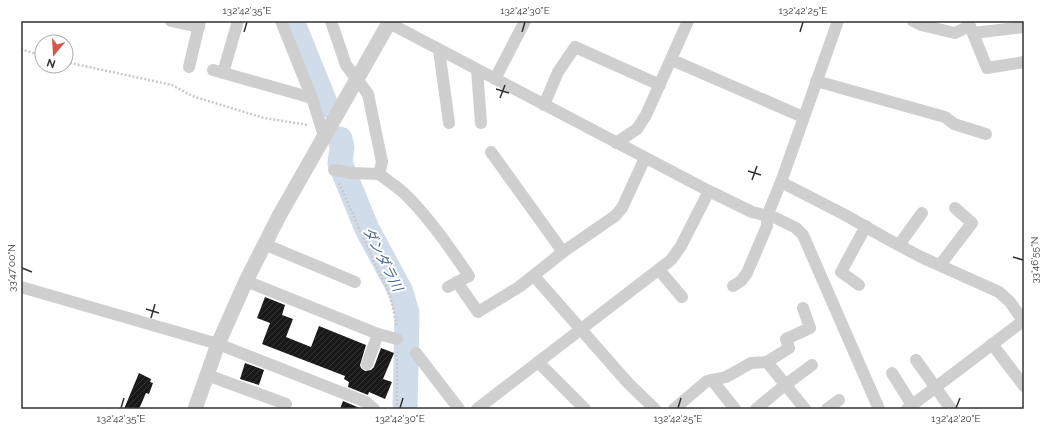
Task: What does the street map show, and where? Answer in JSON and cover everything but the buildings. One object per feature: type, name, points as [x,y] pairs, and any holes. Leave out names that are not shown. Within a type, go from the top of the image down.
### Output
[{"type":"street","points":[[171,21],[199,24],[189,67]]},
{"type":"street","points":[[238,21],[218,72],[312,98]]},
{"type":"street","points":[[281,21],[312,98],[322,130]]},
{"type":"street","points":[[331,21],[346,65],[368,94],[382,162],[379,174]]},
{"type":"street","points":[[495,79],[525,21]]},
{"type":"street","points":[[616,143],[637,129],[646,115],[672,60],[688,21]]},
{"type":"street","points":[[733,286],[741,281],[748,273],[767,226],[767,216],[838,21]]},
{"type":"street","points":[[913,21],[921,25],[955,33],[970,27],[1024,27]]},
{"type":"street","points":[[195,409],[218,344],[264,244],[322,130],[357,80],[390,22],[439,50],[709,191],[752,212],[776,218],[796,228],[803,235],[880,409]]},
{"type":"street","points":[[970,27],[987,68],[1024,62]]},
{"type":"street","points":[[544,105],[558,72],[575,47],[660,85]]},
{"type":"street","points":[[439,50],[449,123]]},
{"type":"street","points":[[672,60],[804,117]]},
{"type":"street","points":[[477,70],[481,123]]},
{"type":"street","points":[[816,81],[945,117],[954,124],[986,134]]},
{"type":"street","points":[[491,152],[563,252]]},
{"type":"street","points":[[336,170],[352,173],[379,174],[406,194],[452,251],[469,276],[453,285],[478,312],[519,287],[563,252],[615,216],[622,208],[645,158]]},
{"type":"street","points":[[780,182],[848,216],[899,245],[999,292],[1010,302],[1024,321],[910,407],[892,373]]},
{"type":"street","points":[[477,409],[580,328],[671,260],[709,191]]},
{"type":"street","points":[[940,265],[972,223],[954,208]]},
{"type":"street","points":[[899,245],[922,213]]},
{"type":"street","points":[[859,285],[841,272],[866,226]]},
{"type":"street","points":[[264,244],[355,282]]},
{"type":"street","points":[[659,270],[682,297]]},
{"type":"street","points":[[534,276],[628,383],[655,409]]},
{"type":"street","points":[[246,281],[378,334],[397,339]]},
{"type":"street","points":[[21,287],[218,344],[366,402],[374,409]]},
{"type":"street","points":[[674,409],[702,384],[726,377],[751,362],[767,362],[789,348],[786,339],[810,328],[803,308]]},
{"type":"street","points":[[367,364],[378,334]]},
{"type":"street","points":[[992,344],[1024,386]]},
{"type":"street","points":[[416,353],[459,409]]},
{"type":"street","points":[[916,360],[951,409]]},
{"type":"street","points":[[538,362],[585,409]]},
{"type":"street","points":[[767,362],[805,409]]},
{"type":"street","points":[[756,409],[812,365]]},
{"type":"street","points":[[207,375],[286,404]]},
{"type":"street","points":[[712,380],[735,409]]},
{"type":"street","points":[[827,409],[839,400]]},
{"type":"path","points":[[21,49],[34,53]]},
{"type":"path","points":[[74,64],[172,85],[192,96],[264,118],[310,125],[322,130]]},
{"type":"path","points":[[336,170],[392,303],[397,326],[397,409]]},
{"type":"waterway","name":"ダンダラ川","points":[[292,21],[326,105]]},
{"type":"waterway","name":"ダンダラ川","points":[[340,139],[342,147],[340,163],[367,229],[401,292],[407,313],[405,409]]}]
